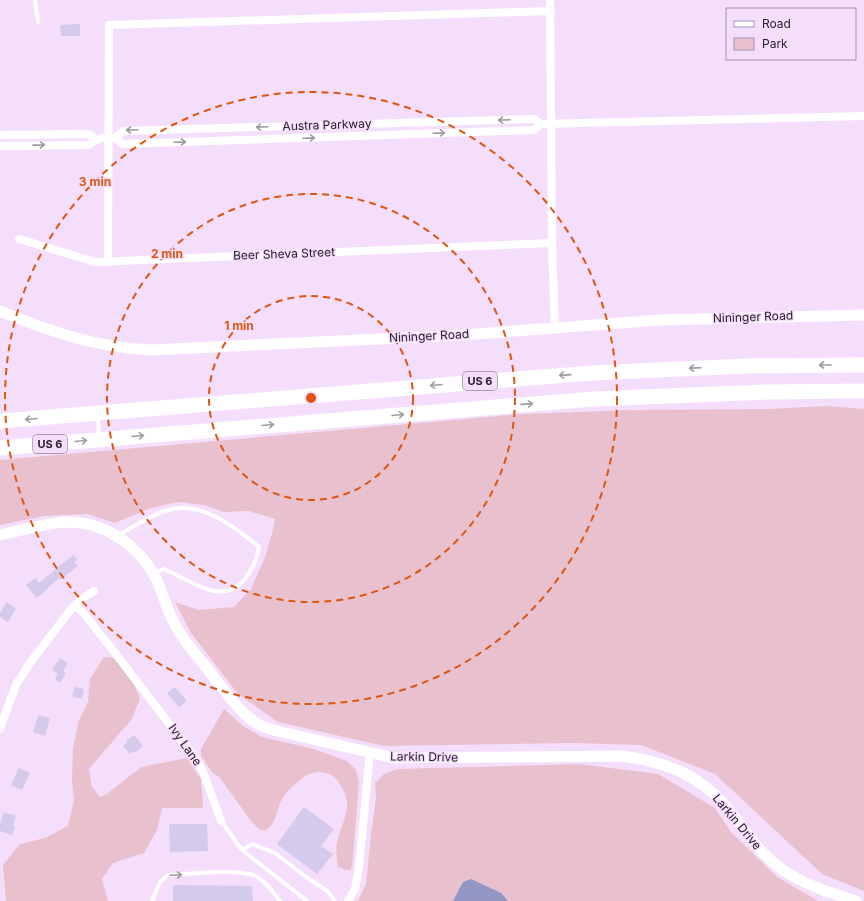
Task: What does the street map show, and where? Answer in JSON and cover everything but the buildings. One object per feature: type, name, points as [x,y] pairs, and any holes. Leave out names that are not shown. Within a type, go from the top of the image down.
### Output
[{"type":"highway","name":"US 6","points":[[0,422],[592,373],[739,366],[864,365]]},
{"type":"highway","name":"US 6","points":[[0,448],[592,399],[760,392],[864,391]]},
{"type":"street","points":[[550,0],[552,243],[555,328]]},
{"type":"street","points":[[108,262],[112,138],[109,25],[551,11]]},
{"type":"street","name":"Austra Parkway","points":[[0,146],[89,145],[96,139],[112,138],[123,131],[534,119],[541,124],[552,124],[864,116]]},
{"type":"street","name":"Austra Parkway","points":[[112,138],[123,144],[534,130],[541,124]]},
{"type":"street","name":"Austra Parkway","points":[[0,135],[89,134],[96,139]]},
{"type":"street","name":"Beer Sheva Street","points":[[19,239],[95,262],[552,243]]},
{"type":"street","name":"Nininger Road","points":[[0,312],[69,337],[110,346],[151,350],[456,335],[660,320],[864,315]]},
{"type":"street","name":"Larkin Drive","points":[[0,535],[69,522],[104,529],[117,536],[138,553],[153,573],[168,612],[178,630],[240,710],[257,723],[273,730],[394,758],[622,756],[666,764],[684,772],[719,798],[756,846],[783,870],[804,882],[856,901]]},
{"type":"street","points":[[0,726],[20,678],[65,615],[75,605],[94,591]]},
{"type":"street","name":"Ivy Lane","points":[[75,605],[111,647],[197,760],[204,774],[221,821]]},
{"type":"street","points":[[348,901],[355,889],[360,867],[370,753]]},
{"type":"lane","points":[[35,0],[38,22]]},
{"type":"lane","points":[[98,413],[100,440]]},
{"type":"lane","points":[[117,536],[165,511],[187,508],[211,514],[246,536],[259,547],[258,557],[251,571],[241,583],[233,589],[222,592],[212,591],[197,586],[163,569],[153,573]]},
{"type":"lane","name":"Ivy Lane","points":[[221,821],[242,850],[307,901]]},
{"type":"lane","points":[[242,850],[252,844],[275,853],[306,878],[327,891],[335,901]]},
{"type":"lane","points":[[152,901],[160,882],[168,875],[242,872],[256,876],[264,882],[280,901]]},
{"type":"green space","points":[[826,406],[864,409],[864,891],[822,874],[715,774],[641,745],[573,743],[384,746],[278,722],[238,694],[191,633],[175,602],[199,610],[234,607],[251,589],[265,557],[275,519],[249,511],[224,512],[204,505],[177,502],[148,509],[115,523],[87,514],[45,516],[0,525],[0,460],[522,414],[635,410],[769,409]]},
{"type":"green space","points":[[104,657],[115,658],[133,682],[140,699],[131,720],[89,769],[92,787],[100,797],[107,794],[141,767],[187,758],[201,779],[203,808],[162,808],[157,830],[144,853],[113,863],[102,879],[108,901],[6,901],[3,865],[20,844],[45,838],[68,826],[74,800],[72,782],[73,748],[79,720],[88,702],[90,679]]},
{"type":"green space","points":[[224,709],[243,726],[262,737],[314,749],[347,761],[356,770],[359,782],[351,870],[345,870],[338,867],[336,853],[337,842],[345,818],[347,805],[344,792],[336,778],[320,772],[315,772],[305,776],[283,796],[273,823],[265,831],[259,829],[251,821],[220,778],[212,772],[201,756],[201,749]]},
{"type":"green space","points":[[579,764],[658,774],[715,808],[731,832],[777,877],[818,901],[358,901],[366,884],[376,798],[375,783],[384,774],[397,769]]},
{"type":"water","points":[[471,879],[501,893],[508,901],[453,901],[463,882]]}]
